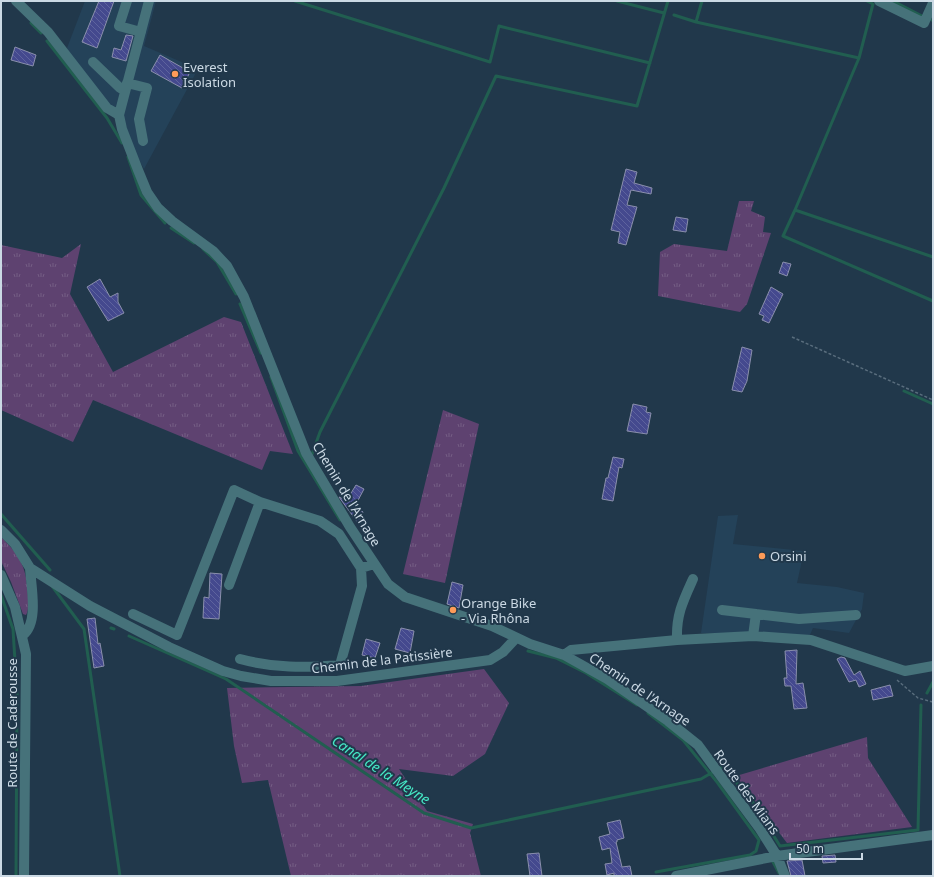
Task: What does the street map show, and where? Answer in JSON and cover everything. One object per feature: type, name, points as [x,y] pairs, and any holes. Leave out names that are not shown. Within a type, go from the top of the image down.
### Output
[{"type":"street","points":[[16,1],[48,32],[106,108],[119,115],[150,1]]},
{"type":"street","points":[[127,1],[119,26],[141,32]]},
{"type":"street","points":[[879,1],[924,23],[933,3]]},
{"type":"street","points":[[93,62],[119,87],[148,88],[139,118],[143,142]]},
{"type":"street","name":"Chemin de l'Arnage","points":[[119,115],[122,129],[147,192],[158,208],[172,221],[213,251],[227,266],[244,297],[306,453],[374,564],[393,589],[405,597],[492,626],[516,638],[564,655],[607,679],[668,721],[698,745]]},
{"type":"street","points":[[133,614],[177,634],[234,490],[260,502],[320,521],[339,534],[361,568],[362,586],[340,665],[302,668],[262,665],[240,659]]},
{"type":"street","points":[[229,585],[260,502]]},
{"type":"street","name":"Chemin de la Patissière","points":[[1,530],[16,544],[30,568],[90,606],[169,647],[223,671],[241,676],[271,681],[337,681],[490,660],[503,652],[516,638]]},
{"type":"street","points":[[361,568],[374,564]]},
{"type":"street","points":[[23,635],[28,631],[32,620],[30,568]]},
{"type":"street","name":"Route de Caderousse","points":[[1,574],[15,607],[23,635],[27,670],[24,876]]},
{"type":"street","points":[[677,640],[680,606],[693,579]]},
{"type":"street","points":[[722,610],[799,619],[856,615]]},
{"type":"street","points":[[753,636],[756,614]]},
{"type":"street","points":[[564,655],[571,650],[677,640],[753,636],[811,640],[905,671],[933,666]]},
{"type":"street","name":"Route des Mians","points":[[698,745],[760,829],[777,856],[785,876]]},
{"type":"street","points":[[676,876],[777,856],[933,835]]},
{"type":"path","points":[[792,337],[933,400]]},
{"type":"path","points":[[897,680],[918,698],[933,702]]},
{"type":"shaded area","points":[[85,1],[156,1],[144,46],[198,69],[144,169],[110,106],[73,61],[67,48]]},
{"type":"shaded area","points":[[738,515],[733,544],[804,551],[797,583],[837,587],[864,593],[862,609],[849,633],[813,628],[809,637],[767,633],[701,633],[718,516]]},
{"type":"green space","points":[[739,201],[754,201],[751,211],[765,217],[763,232],[771,233],[747,304],[740,312],[658,296],[660,252],[674,244],[727,251]]},
{"type":"green space","points":[[81,244],[70,294],[113,372],[224,317],[241,322],[293,454],[270,451],[262,470],[93,400],[73,442],[1,410],[1,245],[62,258]]},
{"type":"green space","points":[[443,410],[479,424],[445,583],[403,574]]},
{"type":"green space","points":[[1,537],[14,550],[22,564],[26,578],[28,597],[28,609],[26,615],[23,614],[1,561]]},
{"type":"green space","points":[[484,669],[509,703],[485,754],[453,776],[399,769],[427,811],[473,824],[470,833],[481,876],[291,876],[268,780],[242,783],[234,746],[227,688],[361,686]]},
{"type":"green space","points":[[867,737],[868,758],[912,827],[787,843],[736,776]]},
{"type":"building","points":[[99,1],[114,1],[97,48],[82,42]]},
{"type":"building","points":[[126,35],[133,36],[126,61],[112,57],[114,48],[121,50]]},
{"type":"building","points":[[15,47],[36,55],[33,66],[11,60]]},
{"type":"building","points":[[160,55],[190,72],[182,88],[151,71]]},
{"type":"building","points":[[626,169],[637,172],[634,183],[652,188],[651,194],[631,190],[627,205],[637,207],[626,245],[618,243],[620,232],[611,230]]},
{"type":"building","points":[[676,217],[688,219],[686,232],[673,230]]},
{"type":"building","points":[[783,262],[791,264],[787,276],[779,273]]},
{"type":"building","points":[[100,279],[110,297],[118,293],[118,302],[124,313],[108,321],[87,287]]},
{"type":"building","points":[[771,287],[783,294],[769,323],[762,320],[764,316],[759,314]]},
{"type":"building","points":[[742,347],[752,350],[747,381],[742,392],[732,390]]},
{"type":"building","points":[[633,404],[647,407],[646,412],[651,413],[647,434],[627,431]]},
{"type":"building","points":[[613,457],[624,459],[622,468],[619,467],[613,501],[602,499],[606,478],[608,478]]},
{"type":"building","points":[[356,485],[364,489],[355,506],[363,512],[358,523],[339,497],[349,502],[351,500],[348,498]]},
{"type":"building","points":[[210,573],[222,574],[219,619],[203,618],[204,597],[209,598]]},
{"type":"building","points":[[452,582],[463,585],[459,608],[447,604]]},
{"type":"building","points":[[95,618],[98,644],[100,643],[104,666],[94,668],[87,619]]},
{"type":"building","points":[[401,628],[414,631],[410,653],[395,649]]},
{"type":"building","points":[[366,639],[380,643],[375,658],[362,655]]},
{"type":"building","points":[[797,650],[796,684],[803,683],[807,708],[794,709],[791,686],[785,686],[784,678],[787,678],[785,651]]},
{"type":"building","points":[[841,657],[845,658],[854,675],[860,671],[866,684],[859,687],[856,680],[849,682],[837,659]]},
{"type":"building","points":[[890,685],[893,696],[873,700],[871,690]]},
{"type":"building","points":[[620,820],[624,838],[617,840],[616,842],[622,867],[630,866],[632,876],[614,876],[614,873],[607,875],[605,864],[612,863],[610,848],[602,850],[599,837],[610,834],[607,823]]},
{"type":"building","points":[[539,853],[542,876],[530,876],[527,854]]},
{"type":"building","points":[[835,855],[836,862],[823,863],[822,856]]},
{"type":"building","points":[[802,860],[805,876],[791,876],[787,861]]},
{"type":"waterway","points":[[295,1],[490,62],[499,26],[650,63]]},
{"type":"waterway","points":[[617,1],[664,13]]},
{"type":"waterway","points":[[311,457],[320,432],[444,188],[496,76],[637,106],[668,1]]},
{"type":"waterway","points":[[674,15],[696,22],[702,1]]},
{"type":"waterway","points":[[795,210],[859,58],[873,4],[867,1]]},
{"type":"waterway","points":[[893,1],[922,16]]},
{"type":"waterway","points":[[696,22],[859,58]]},
{"type":"waterway","points":[[31,23],[41,33]]},
{"type":"waterway","points":[[47,41],[107,118],[122,143]]},
{"type":"waterway","points":[[128,157],[141,195],[165,223]]},
{"type":"waterway","points":[[933,257],[795,210],[783,236],[933,301]]},
{"type":"waterway","points":[[171,228],[194,243]]},
{"type":"waterway","points":[[203,249],[217,262],[236,294]]},
{"type":"waterway","points":[[240,304],[261,353]]},
{"type":"waterway","points":[[271,377],[298,451],[340,520]]},
{"type":"waterway","points":[[904,391],[933,404]]},
{"type":"waterway","points":[[1,514],[50,570]]},
{"type":"waterway","points":[[52,586],[84,629],[120,876]]},
{"type":"waterway","points":[[1,595],[13,629],[17,694],[16,876]]},
{"type":"waterway","name":"Canal de la Meyne","points":[[129,636],[226,679],[424,813],[471,828],[701,779],[713,772]]},
{"type":"waterway","points":[[528,651],[556,658],[586,673],[637,705]]},
{"type":"waterway","name":"Canal de la Meyne","points":[[927,693],[933,682]]},
{"type":"waterway","name":"Canal de la Meyne","points":[[720,768],[723,766],[754,804],[780,846],[918,830],[921,705]]},
{"type":"waterway","points":[[648,713],[683,740],[717,782],[759,840],[756,851],[750,855],[656,872]]},
{"type":"waterway","points":[[773,862],[779,873]]},
{"type":"place","name":"Everest Isolation","points":[[175,74]]},
{"type":"place","name":"Orsini","points":[[762,556]]},
{"type":"place","name":"Orange Bike - Via Rhôna","points":[[453,610]]}]
